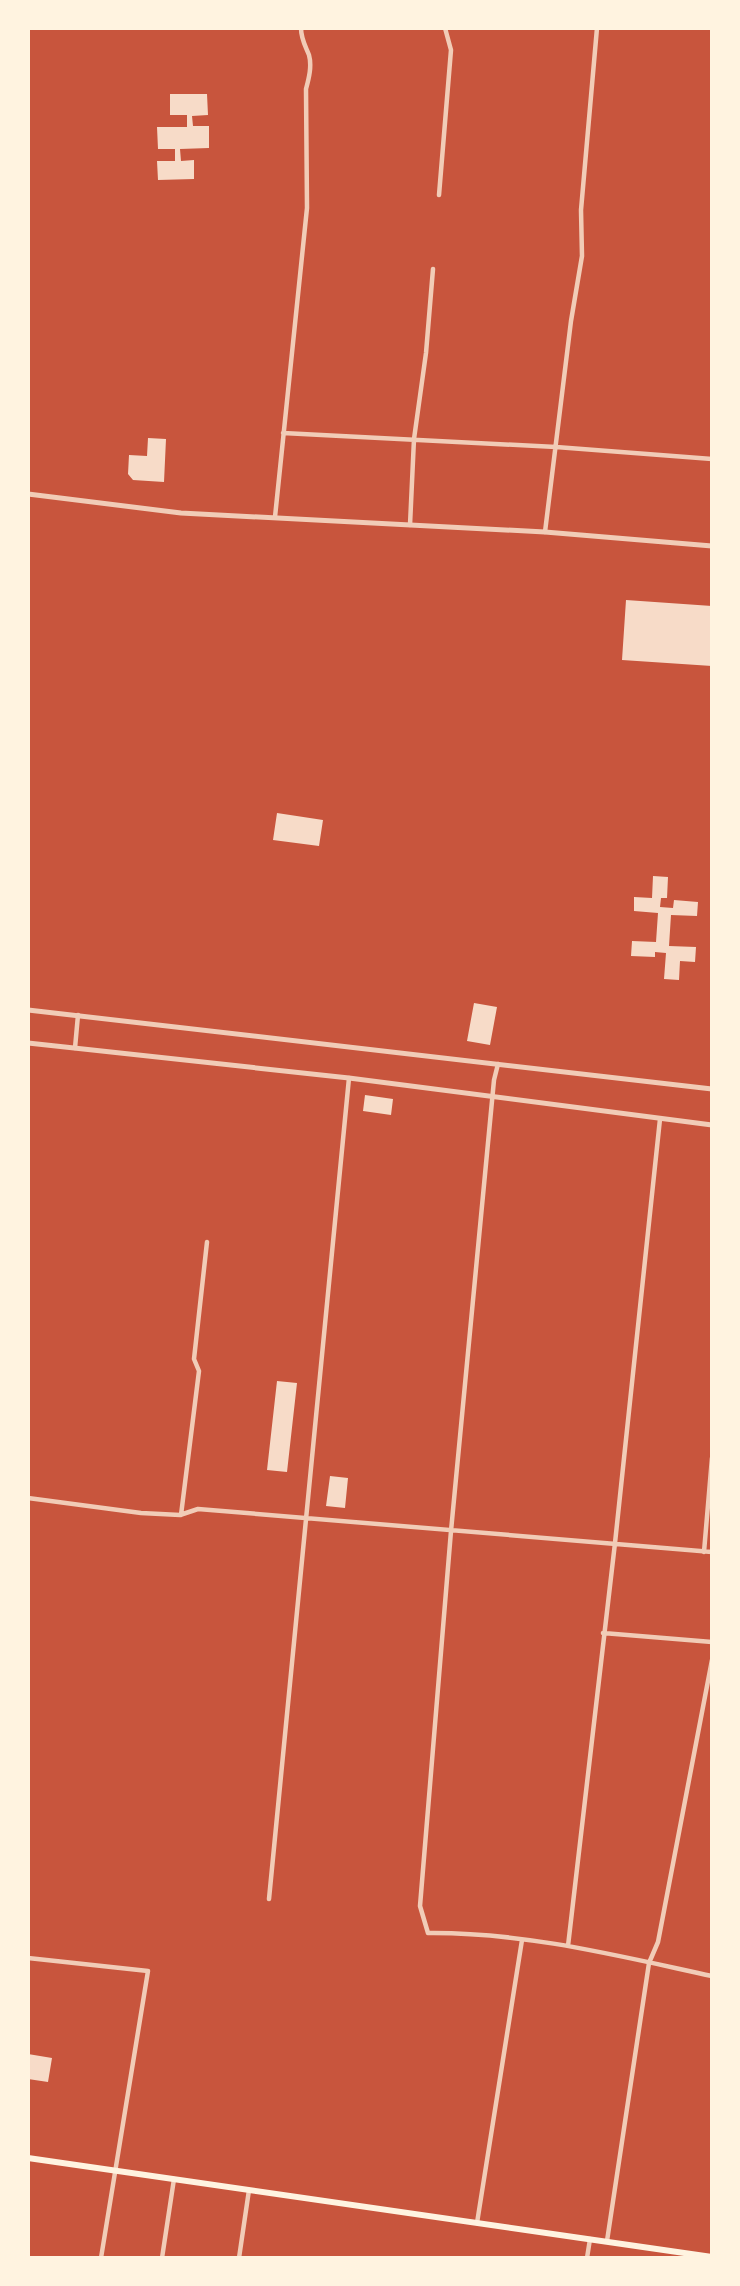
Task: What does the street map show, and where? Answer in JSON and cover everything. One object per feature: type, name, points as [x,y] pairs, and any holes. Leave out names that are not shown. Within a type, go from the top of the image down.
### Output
[{"type":"main road","points":[[28,2158],[712,2257]]},
{"type":"street","points":[[275,517],[307,208],[306,89],[310,57],[301,38],[301,28]]},
{"type":"street","points":[[439,195],[451,50],[446,28]]},
{"type":"street","points":[[545,532],[571,321],[582,256],[581,209],[597,28]]},
{"type":"street","points":[[410,525],[414,439],[426,353],[433,269]]},
{"type":"street","points":[[283,433],[556,447],[712,459]]},
{"type":"street","points":[[28,494],[181,513],[545,532],[712,546]]},
{"type":"street","points":[[28,1010],[712,1089]]},
{"type":"street","points":[[75,1048],[78,1015]]},
{"type":"street","points":[[28,1043],[349,1078],[712,1125]]},
{"type":"street","points":[[498,1064],[492,1096],[451,1531],[420,1906],[428,1933],[466,1933],[568,1946],[712,1976]]},
{"type":"street","points":[[269,1899],[349,1078]]},
{"type":"street","points":[[568,1946],[615,1543],[660,1119]]},
{"type":"street","points":[[180,1515],[199,1371],[194,1359],[207,1242]]},
{"type":"street","points":[[704,1552],[712,1458]]},
{"type":"street","points":[[28,1498],[141,1513],[180,1515],[198,1509],[712,1552]]},
{"type":"street","points":[[603,1633],[712,1642]]},
{"type":"street","points":[[607,2241],[649,1963],[658,1942],[712,1660]]},
{"type":"street","points":[[477,2222],[522,1940]]},
{"type":"street","points":[[28,1958],[148,1971],[101,2258]]},
{"type":"street","points":[[162,2258],[174,2178]]},
{"type":"street","points":[[239,2258],[249,2189]]},
{"type":"street","points":[[587,2258],[590,2239]]},
{"type":"building","points":[[170,94],[207,94],[208,115],[192,116],[193,126],[209,126],[209,148],[180,149],[181,161],[194,160],[194,179],[158,180],[157,161],[175,161],[175,149],[158,149],[157,127],[187,127],[187,115],[170,115]]},
{"type":"building","points":[[148,438],[166,439],[164,482],[133,480],[128,474],[129,455],[147,456]]},
{"type":"building","points":[[626,600],[712,606],[712,666],[622,660]]},
{"type":"building","points":[[277,813],[323,820],[319,846],[273,840]]},
{"type":"building","points":[[653,876],[668,877],[667,898],[661,898],[660,907],[673,908],[674,900],[698,902],[697,916],[671,915],[669,946],[696,947],[695,962],[680,961],[679,980],[664,979],[666,953],[655,952],[655,957],[631,956],[632,941],[656,942],[658,913],[634,911],[634,897],[652,898]]},
{"type":"building","points":[[474,1003],[497,1007],[490,1045],[467,1041]]},
{"type":"building","points":[[365,1095],[393,1099],[391,1115],[363,1111]]},
{"type":"building","points":[[277,1381],[297,1383],[287,1472],[267,1470]]},
{"type":"building","points":[[330,1476],[348,1478],[345,1508],[326,1506]]},
{"type":"building","points":[[28,2054],[52,2058],[48,2082],[28,2079]]}]
